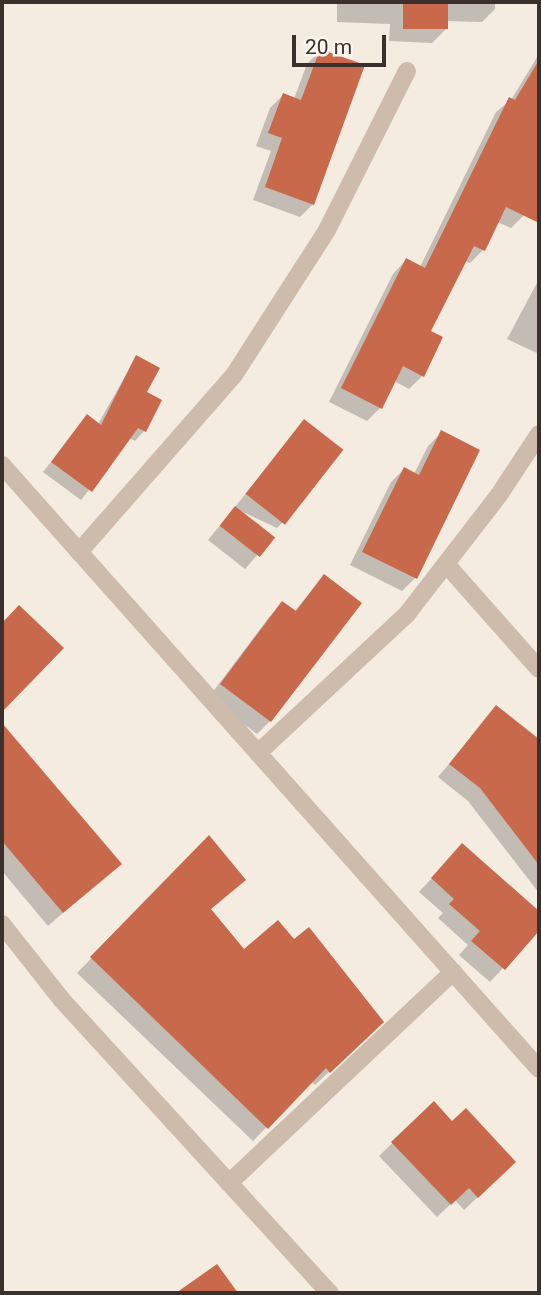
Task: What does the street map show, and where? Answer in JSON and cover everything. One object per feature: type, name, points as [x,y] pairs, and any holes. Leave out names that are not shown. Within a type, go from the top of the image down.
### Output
[{"type":"street","points":[[79,552],[234,375],[327,230],[407,71]]},
{"type":"street","points":[[258,753],[407,614],[539,434]]},
{"type":"street","points":[[2,465],[539,1069]]},
{"type":"street","points":[[446,564],[539,669]]},
{"type":"street","points":[[2,924],[62,1000],[330,1293]]},
{"type":"street","points":[[229,1183],[453,972]]},
{"type":"building","points":[[403,2],[448,2],[448,29],[403,29]]},
{"type":"building","points":[[320,49],[365,65],[314,205],[265,187],[282,138],[268,133],[283,93],[301,100]]},
{"type":"building","points":[[539,60],[539,223],[506,207],[485,251],[474,246],[431,331],[443,337],[424,377],[403,366],[382,409],[341,388],[406,258],[425,268],[509,97],[515,100]]},
{"type":"building","points":[[136,355],[160,368],[147,392],[162,400],[146,432],[138,428],[92,492],[51,462],[87,414],[101,425]]},
{"type":"building","points":[[304,419],[343,450],[285,525],[246,494]]},
{"type":"building","points":[[441,430],[480,450],[417,579],[362,552],[404,467],[419,475]]},
{"type":"building","points":[[235,506],[275,537],[260,557],[220,526]]},
{"type":"building","points":[[324,574],[362,603],[271,722],[220,684],[282,601],[296,611]]},
{"type":"building","points":[[19,605],[64,648],[2,712],[2,623]]},
{"type":"building","points":[[496,705],[539,739],[539,865],[480,788],[449,764]]},
{"type":"building","points":[[2,723],[122,864],[63,913],[2,841]]},
{"type":"building","points":[[209,835],[246,880],[211,909],[244,949],[278,920],[294,939],[309,927],[384,1022],[330,1073],[326,1068],[268,1129],[90,957]]},
{"type":"building","points":[[462,843],[539,911],[539,931],[505,970],[471,941],[480,931],[449,904],[454,899],[431,878]]},
{"type":"building","points":[[434,1101],[452,1121],[466,1108],[516,1162],[478,1198],[469,1188],[451,1205],[391,1142]]},
{"type":"building","points":[[217,1264],[238,1293],[176,1293]]}]
